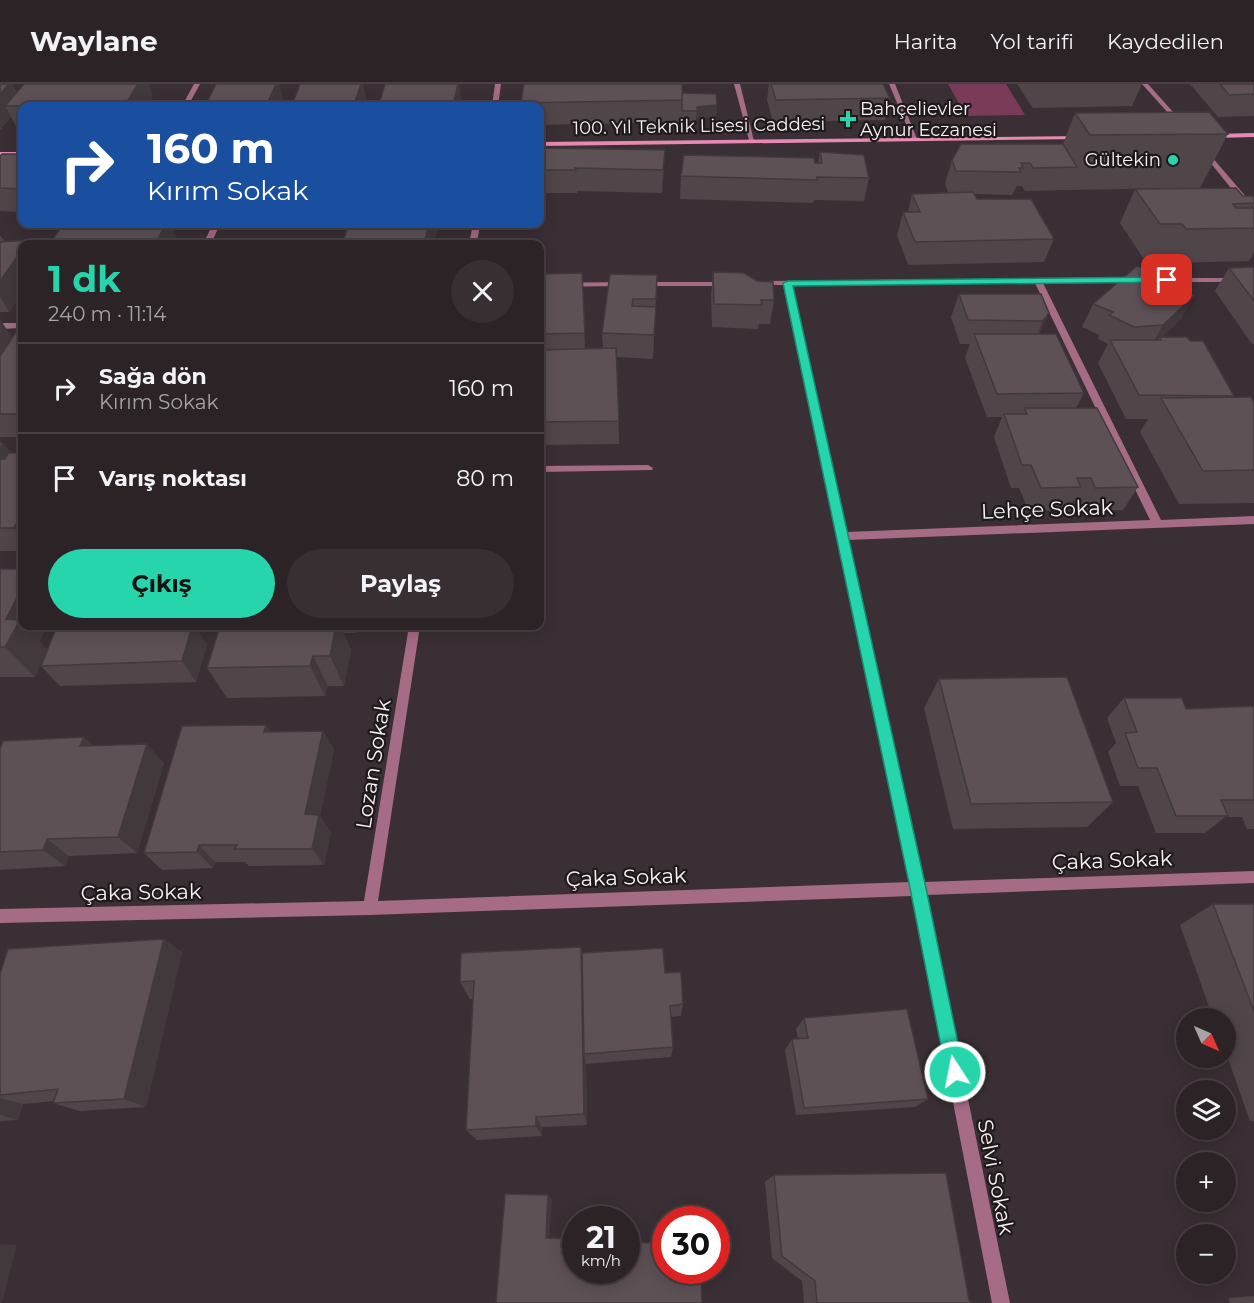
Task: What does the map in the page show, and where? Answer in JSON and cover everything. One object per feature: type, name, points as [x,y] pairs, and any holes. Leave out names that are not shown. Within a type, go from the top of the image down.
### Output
[{"type":"main road","points":[[1202,136],[1254,135]]},
{"type":"main road","name":"100. Yıl Teknik Lisesi Caddesi","points":[[544,144],[1088,137]]},
{"type":"main road","points":[[0,154],[18,154]]},
{"type":"street","points":[[187,102],[197,84]]},
{"type":"street","points":[[496,102],[498,84]]},
{"type":"street","points":[[737,84],[752,140]]},
{"type":"street","points":[[892,84],[915,138]]},
{"type":"street","points":[[1145,84],[1187,131]]},
{"type":"street","points":[[1198,145],[1254,211]]},
{"type":"street","points":[[752,284],[1254,279]]},
{"type":"street","points":[[1038,281],[1158,525]]},
{"type":"street","name":"Selvi Sokak","points":[[788,283],[918,888],[1001,1303]]},
{"type":"street","points":[[544,285],[740,284]]},
{"type":"street","points":[[0,326],[18,326]]},
{"type":"street","points":[[544,469],[648,468]]},
{"type":"street","name":"Lehçe Sokak","points":[[842,536],[1254,520]]},
{"type":"street","name":"Lozan Sokak","points":[[370,908],[413,630]]},
{"type":"street","name":"Çaka Sokak","points":[[0,916],[370,908],[1254,877]]},
{"type":"shaded area","points":[[948,84],[1006,84],[1025,115],[966,116]]},
{"type":"building","points":[[0,84],[9,84],[0,94]]},
{"type":"building","points":[[24,84],[138,84],[127,102],[18,102],[18,106],[5,106]]},
{"type":"building","points":[[216,84],[276,84],[268,102],[207,102]]},
{"type":"building","points":[[300,84],[361,84],[355,102],[293,102]]},
{"type":"building","points":[[385,84],[458,84],[454,101],[380,101]]},
{"type":"building","points":[[524,84],[682,84],[683,100],[544,103],[521,102]]},
{"type":"building","points":[[771,84],[883,84],[890,98],[776,100]]},
{"type":"building","points":[[1220,84],[1254,84],[1254,94],[1229,95]]},
{"type":"building","points":[[682,93],[716,94],[717,105],[697,107],[697,111],[682,111]]},
{"type":"building","points":[[1209,112],[1228,134],[1090,135],[1075,113]]},
{"type":"building","points":[[961,144],[1063,144],[1077,167],[1033,168],[1030,163],[1021,163],[1023,168],[1019,168],[1021,172],[956,171],[952,160]]},
{"type":"building","points":[[544,148],[665,150],[663,170],[575,168],[576,170],[544,170]]},
{"type":"building","points":[[820,152],[864,155],[869,178],[817,177],[817,180],[681,176],[684,155],[814,158],[815,163],[822,163]]},
{"type":"building","points":[[18,154],[18,189],[0,188],[0,156]]},
{"type":"building","points":[[1236,188],[1243,196],[1254,198],[1254,203],[1233,204],[1236,208],[1254,208],[1254,228],[1186,229],[1182,224],[1160,224],[1135,189]]},
{"type":"building","points":[[973,192],[977,199],[1031,199],[1054,239],[915,242],[903,212],[920,212],[912,194]]},
{"type":"building","points":[[61,228],[164,228],[157,240],[52,240]]},
{"type":"building","points":[[348,228],[428,228],[425,240],[343,240]]},
{"type":"building","points":[[18,241],[18,256],[0,281],[0,242]]},
{"type":"building","points":[[1137,266],[1150,271],[1156,266],[1180,276],[1173,282],[1192,290],[1188,293],[1195,295],[1163,325],[1134,327],[1109,315],[1113,312],[1093,304]]},
{"type":"building","points":[[1254,267],[1254,301],[1229,268]]},
{"type":"building","points":[[713,272],[744,273],[757,281],[773,282],[774,300],[761,300],[762,305],[714,304]]},
{"type":"building","points":[[582,273],[585,333],[544,334],[544,274]]},
{"type":"building","points":[[610,274],[657,275],[656,299],[633,299],[632,306],[656,307],[654,335],[602,333]]},
{"type":"building","points":[[959,294],[1041,294],[1049,313],[1043,321],[968,320]]},
{"type":"building","points":[[18,329],[18,414],[0,414],[0,356]]},
{"type":"building","points":[[974,334],[1056,334],[1084,393],[997,394]]},
{"type":"building","points":[[1159,337],[1187,337],[1190,341],[1203,341],[1234,396],[1139,395],[1110,340],[1161,340]]},
{"type":"building","points":[[616,348],[619,421],[544,422],[544,350]]},
{"type":"building","points":[[1251,397],[1254,402],[1254,470],[1203,471],[1161,398]]},
{"type":"building","points":[[1024,408],[1097,408],[1138,487],[1095,488],[1091,478],[1077,478],[1081,487],[1041,488],[1031,465],[1022,465],[1004,414],[1027,414]]},
{"type":"building","points":[[8,453],[18,453],[18,520],[14,528],[0,528],[0,459],[5,459]]},
{"type":"building","points":[[0,569],[18,569],[18,596],[6,619],[18,620],[18,624],[5,647],[0,647]]},
{"type":"building","points":[[55,630],[191,630],[182,661],[41,666]]},
{"type":"building","points":[[219,630],[335,630],[330,656],[313,656],[310,666],[207,668]]},
{"type":"building","points":[[1067,677],[1113,802],[971,804],[939,679]]},
{"type":"building","points":[[1124,698],[1182,698],[1186,709],[1254,706],[1254,800],[1221,800],[1228,816],[1176,816],[1157,768],[1138,768],[1125,733],[1137,732]]},
{"type":"building","points":[[266,725],[264,732],[323,731],[305,814],[319,815],[312,849],[234,849],[237,845],[199,845],[197,852],[144,853],[182,726]]},
{"type":"building","points":[[84,737],[80,746],[147,744],[118,837],[47,839],[43,850],[0,852],[0,749],[3,741]]},
{"type":"building","points":[[1213,904],[1254,904],[1254,1011]]},
{"type":"building","points":[[164,939],[124,1099],[53,1103],[58,1089],[0,1095],[0,974],[8,949]]},
{"type":"building","points":[[581,947],[584,1114],[536,1117],[536,1126],[466,1130],[474,981],[460,982],[461,953]]},
{"type":"building","points":[[663,948],[665,973],[681,972],[683,1004],[670,1006],[673,1047],[584,1054],[582,953]]},
{"type":"building","points":[[907,1009],[928,1099],[804,1108],[792,1039],[808,1038],[804,1018]]},
{"type":"building","points":[[946,1173],[969,1300],[972,1303],[817,1303],[815,1281],[782,1256],[774,1175]]},
{"type":"building","points":[[505,1194],[548,1195],[546,1238],[562,1239],[562,1284],[640,1284],[640,1242],[652,1243],[652,1284],[701,1284],[702,1303],[496,1303]]},
{"type":"place","name":"Bahçelievler Aynur Eczanesi","points":[[848,119]]},
{"type":"place","name":"Gültekin","points":[[1173,160]]},
{"type":"route","points":[[955,1072],[918,888],[788,283],[1167,280]]}]
